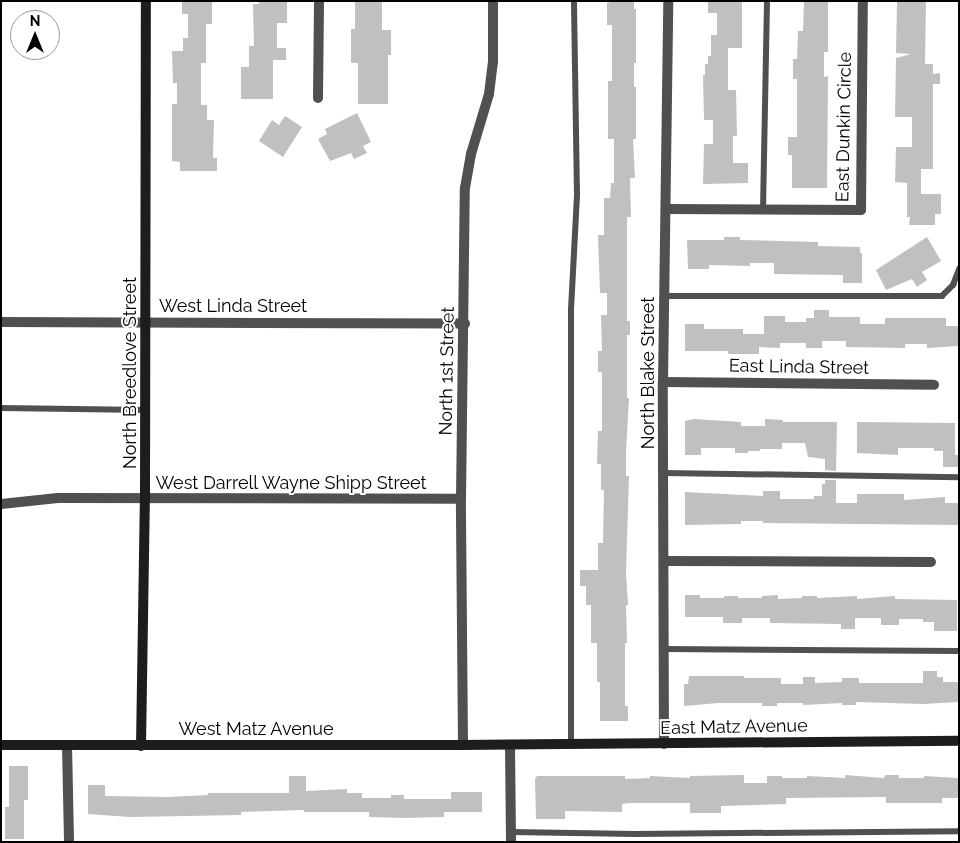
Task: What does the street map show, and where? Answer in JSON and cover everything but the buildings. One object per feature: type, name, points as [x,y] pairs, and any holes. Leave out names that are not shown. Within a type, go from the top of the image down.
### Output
[{"type":"street","name":"North Breedlove Street","points":[[142,746],[146,498],[146,1]]},
{"type":"street","points":[[318,98],[319,1]]},
{"type":"street","name":"North 1st Street","points":[[463,745],[462,499],[466,188],[471,154],[489,94],[493,62],[493,1]]},
{"type":"street","name":"North Blake Street","points":[[664,744],[663,382],[668,1]]},
{"type":"street","name":"East Dunkin Circle","points":[[666,209],[861,210],[863,1]]},
{"type":"street","name":"West Linda Street","points":[[1,322],[465,324]]},
{"type":"street","name":"East Linda Street","points":[[663,382],[934,385]]},
{"type":"street","name":"West Darrell Wayne Shipp Street","points":[[1,504],[58,498],[462,499]]},
{"type":"street","points":[[664,561],[932,562]]},
{"type":"street","name":"East Matz Avenue","points":[[510,745],[959,741]]},
{"type":"street","name":"West Matz Avenue","points":[[1,745],[510,745]]},
{"type":"street","points":[[510,745],[511,837]]},
{"type":"street","points":[[67,746],[69,842]]},
{"type":"lane","points":[[571,745],[571,310],[576,195],[574,1]]},
{"type":"lane","points":[[763,210],[767,1]]},
{"type":"lane","points":[[665,296],[942,296],[953,285],[959,269]]},
{"type":"lane","points":[[1,408],[146,410]]},
{"type":"lane","points":[[664,473],[959,477]]},
{"type":"lane","points":[[664,649],[959,651]]},
{"type":"lane","points":[[511,837],[959,831]]}]
